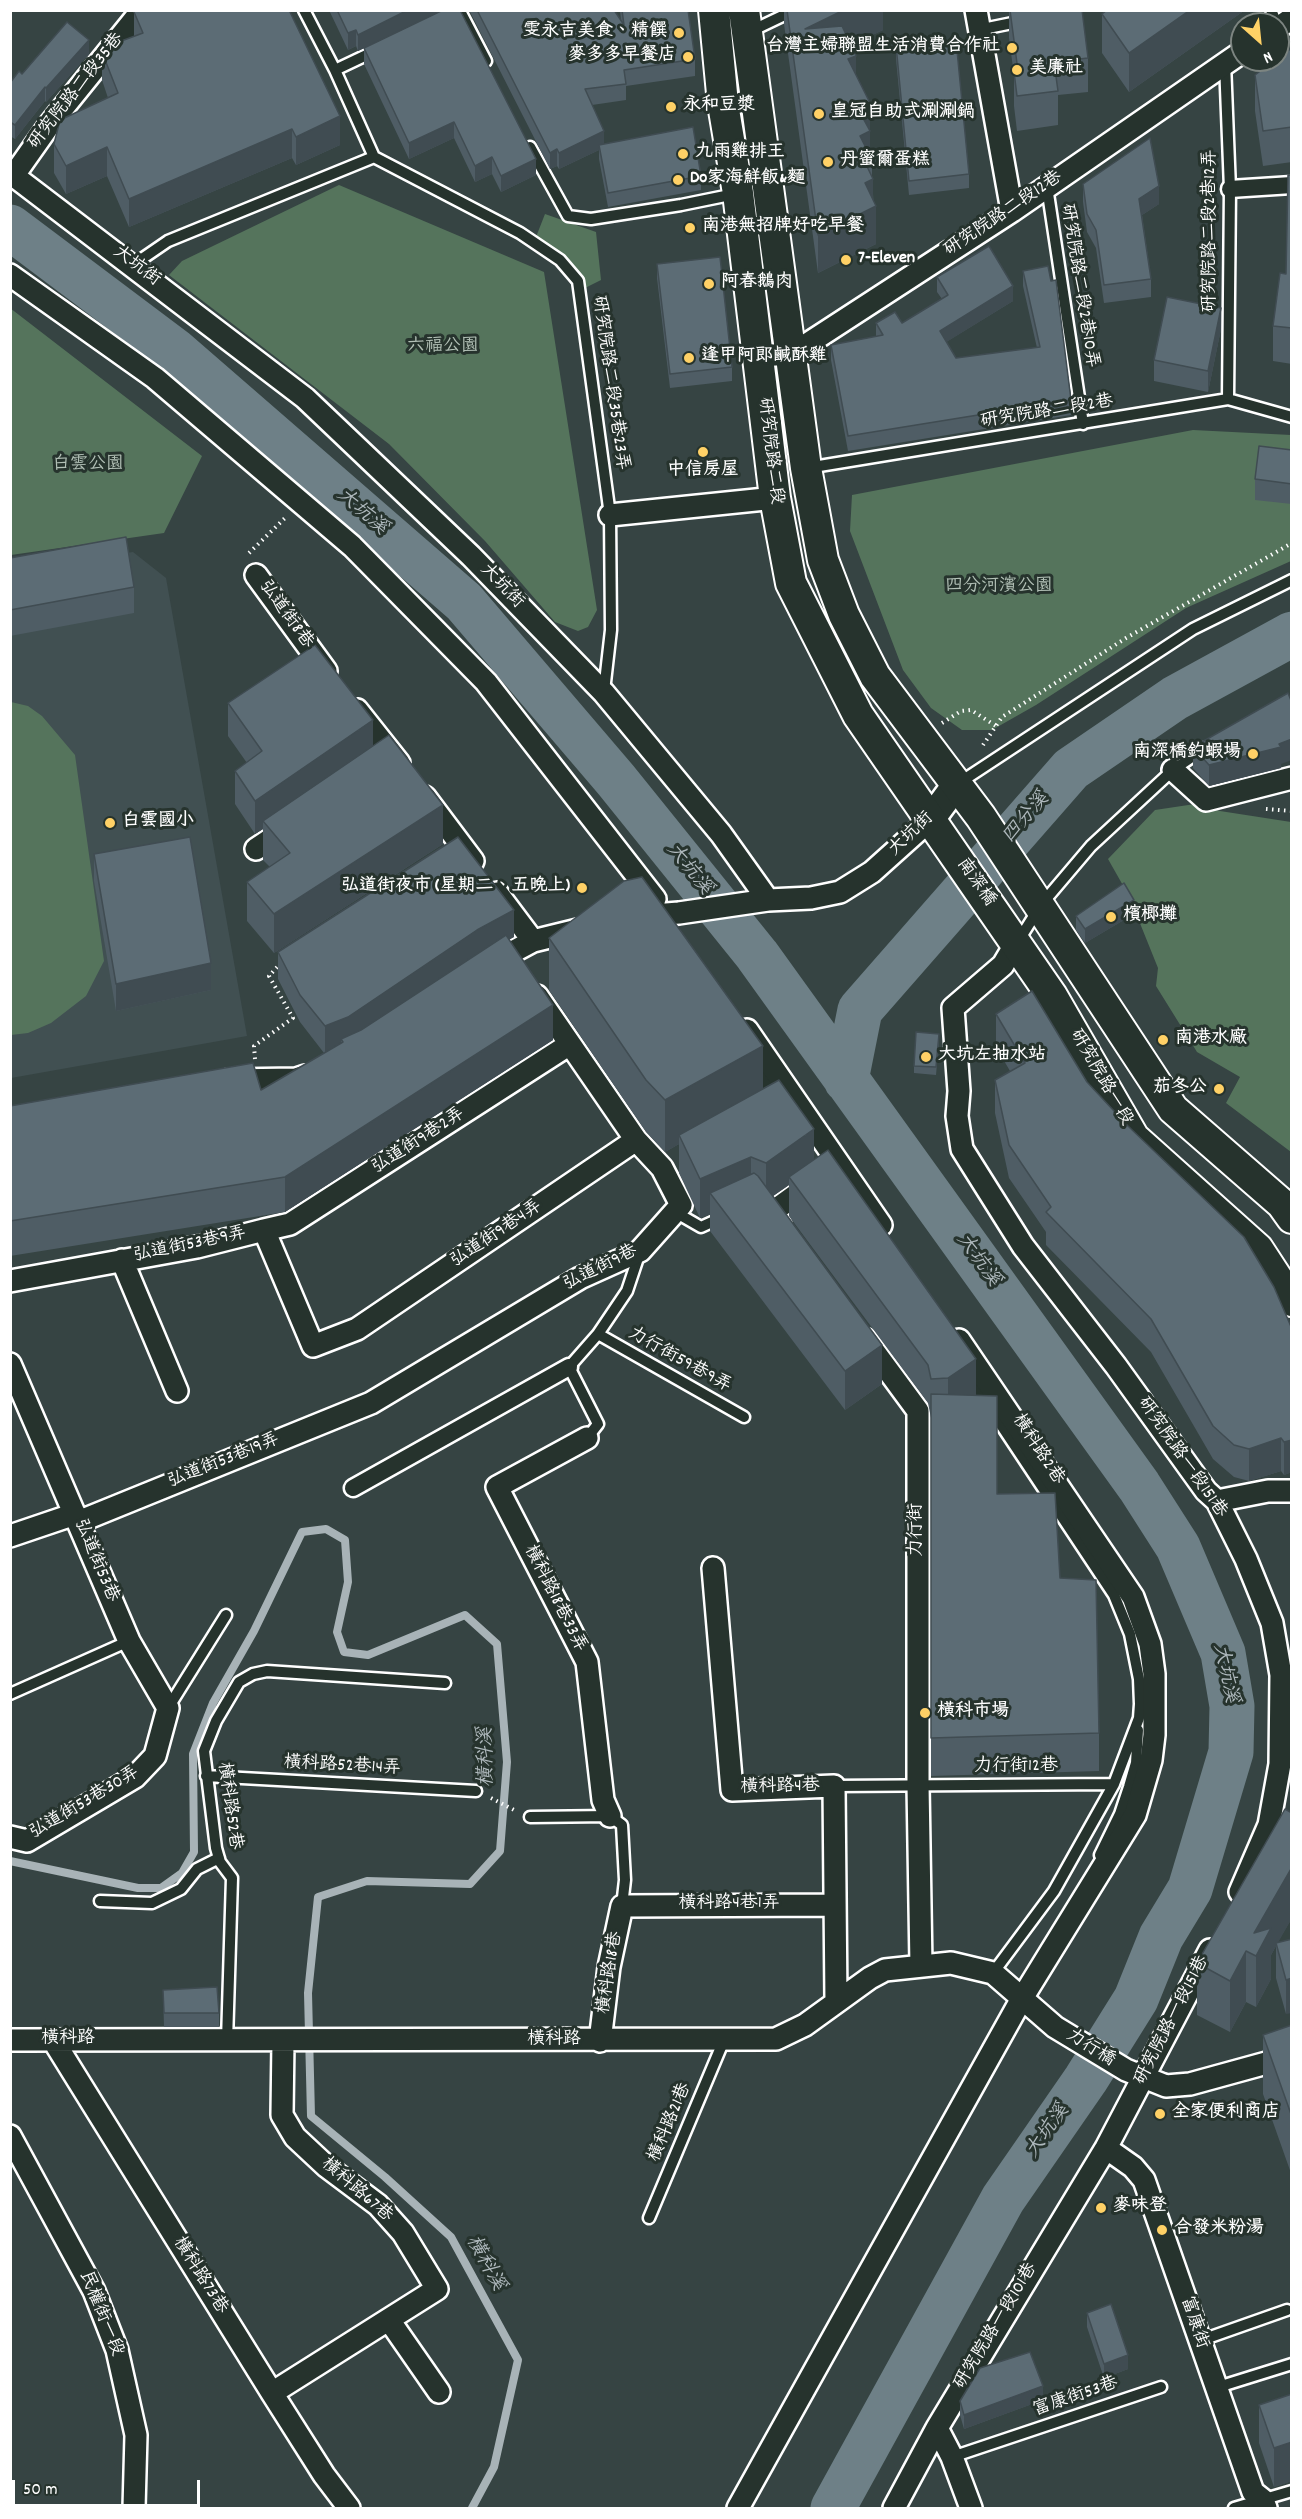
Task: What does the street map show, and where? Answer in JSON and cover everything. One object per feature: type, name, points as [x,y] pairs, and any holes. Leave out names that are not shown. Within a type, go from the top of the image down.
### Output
[{"type":"main road","name":"研究院路二段","points":[[714,10],[723,104],[738,193],[775,498],[791,583],[858,714],[951,848]]},
{"type":"main road","name":"研究院路二段","points":[[745,22],[806,468],[823,560],[844,615],[875,676],[981,817],[1035,896]]},
{"type":"main road","name":"南深橋","points":[[951,848],[999,917]]},
{"type":"main road","points":[[1035,896],[1128,1043],[1173,1108],[1282,1204],[1292,1218]]},
{"type":"main road","name":"研究院路一段","points":[[999,917],[1052,996],[1134,1138],[1258,1249],[1292,1301]]},
{"type":"street","name":"研究院路二段35巷","points":[[12,174],[142,10]]},
{"type":"street","points":[[977,20],[1012,211]]},
{"type":"street","name":"研究院路二段12巷","points":[[758,356],[792,354],[1012,211],[1230,60]]},
{"type":"street","name":"大坑街","points":[[12,174],[305,398],[471,556],[604,693],[721,834],[768,900],[811,898],[840,892],[872,872],[931,819],[956,785]]},
{"type":"street","points":[[1230,189],[1292,185]]},
{"type":"street","points":[[10,275],[155,378],[352,546],[486,682],[677,919]]},
{"type":"street","points":[[610,515],[775,498]]},
{"type":"street","name":"弘道街8巷","points":[[256,575],[318,660],[463,846],[533,941]]},
{"type":"street","points":[[300,672],[318,660]]},
{"type":"street","points":[[373,768],[393,755]]},
{"type":"street","points":[[1173,770],[1206,800],[1292,778]]},
{"type":"street","points":[[256,849],[305,815]]},
{"type":"street","points":[[444,859],[463,846]]},
{"type":"street","points":[[620,921],[677,919],[768,900]]},
{"type":"street","points":[[474,974],[533,941],[598,926]]},
{"type":"street","name":"研究院路一段151巷","points":[[1016,943],[1003,965],[953,1008],[959,1091],[957,1116],[962,1149],[1023,1246],[1116,1366],[1206,1491],[1217,1501],[1246,1559],[1272,1623],[1281,1675],[1280,1764],[1269,1825],[1231,1909]]},
{"type":"street","points":[[509,953],[636,1140],[662,1168],[681,1205],[675,1212]]},
{"type":"street","points":[[742,1039],[894,1244]]},
{"type":"street","name":"弘道街9巷2弄","points":[[264,1230],[298,1219],[570,1044]]},
{"type":"street","points":[[208,1080],[296,1079],[325,1067]]},
{"type":"street","points":[[759,1115],[778,1104]]},
{"type":"street","name":"弘道街9巷4弄","points":[[357,1329],[636,1140]]},
{"type":"street","points":[[662,1168],[681,1158]]},
{"type":"street","points":[[792,1242],[767,1211],[828,1173]]},
{"type":"street","name":"弘道街9巷","points":[[371,1403],[580,1278],[640,1251],[675,1212]]},
{"type":"street","name":"弘道街53巷9弄","points":[[10,1281],[196,1247],[264,1230],[313,1346],[357,1329]]},
{"type":"street","name":"弘道街53巷9弄","points":[[122,1260],[177,1391]]},
{"type":"street","points":[[738,2508],[1021,2000],[1135,1815],[1154,1735],[1154,1674],[1150,1644],[1144,1623],[1121,1576],[948,1323]]},
{"type":"street","name":"力行街","points":[[855,1326],[918,1411],[924,1426],[918,1785],[921,1966]]},
{"type":"street","name":"弘道街53巷","points":[[10,1364],[15,1388],[76,1518],[129,1641],[168,1708]]},
{"type":"street","points":[[353,1488],[568,1367]]},
{"type":"street","name":"弘道街53巷19弄","points":[[10,1536],[76,1518],[371,1403]]},
{"type":"street","name":"橫科路18巷33弄","points":[[587,1438],[497,1487],[587,1662],[603,1800],[610,1816]]},
{"type":"street","points":[[1217,1501],[1268,1491],[1292,1491]]},
{"type":"street","name":"橫科路4巷","points":[[713,1568],[732,1790],[834,1786],[836,2002]]},
{"type":"street","name":"弘道街53巷30弄","points":[[10,1837],[27,1841],[135,1777],[155,1756],[168,1708]]},
{"type":"street","name":"橫科路4巷1弄","points":[[622,1906],[835,1905]]},
{"type":"street","name":"橫科路18巷","points":[[600,2041],[609,1967],[622,1906]]},
{"type":"street","name":"研究院路一段151巷","points":[[1106,2148],[1135,2075],[1221,1929]]},
{"type":"street","name":"橫科路","points":[[10,2040],[288,2042],[776,2039],[805,2025],[870,1978],[885,1971],[951,1963],[993,1973]]},
{"type":"street","points":[[993,1973],[1021,2000]]},
{"type":"street","name":"力行橋","points":[[1021,2000],[1055,2027],[1135,2075]]},
{"type":"street","name":"橫科路73巷","points":[[53,2040],[272,2393],[324,2475],[349,2508]]},
{"type":"street","name":"橫科路67巷","points":[[272,2393],[437,2289],[402,2233],[378,2205],[326,2166],[295,2137],[282,2115],[288,2042]]},
{"type":"street","points":[[1135,2075],[1166,2086],[1190,2084],[1292,2056]]},
{"type":"street","name":"民權街一段","points":[[10,2136],[94,2291],[117,2350],[136,2436],[134,2508]]},
{"type":"street","name":"富康街","points":[[1106,2148],[1133,2167],[1144,2180],[1253,2492],[1265,2504]]},
{"type":"street","name":"研究院路一段101巷","points":[[894,2508],[937,2428],[1106,2148]]},
{"type":"street","points":[[389,2320],[439,2392]]},
{"type":"street","points":[[937,2428],[952,2457],[971,2508]]},
{"type":"lane","points":[[133,265],[168,241],[374,157],[335,69],[304,10]]},
{"type":"lane","points":[[745,22],[795,10]]},
{"type":"lane","points":[[457,13],[492,73]]},
{"type":"lane","points":[[977,20],[1030,19]]},
{"type":"lane","points":[[335,69],[387,45]]},
{"type":"lane","name":"研究院路二段2巷12弄","points":[[1228,399],[1234,72]]},
{"type":"lane","points":[[523,134],[568,216],[591,219],[681,205],[738,193]]},
{"type":"lane","name":"研究院路二段35巷23弄","points":[[374,157],[520,233],[560,260],[578,281],[610,515],[611,630],[604,693]]},
{"type":"lane","name":"研究院路二段2巷10弄","points":[[1047,187],[1083,424]]},
{"type":"lane","name":"研究院路二段2巷","points":[[806,468],[1228,399],[1292,417]]},
{"type":"lane","points":[[956,785],[1193,629],[1292,580]]},
{"type":"lane","points":[[1016,943],[1035,896],[1173,770],[1211,744]]},
{"type":"lane","points":[[742,1039],[778,1104]]},
{"type":"lane","points":[[675,1212],[701,1227],[733,1213]]},
{"type":"lane","points":[[587,1438],[598,1424],[568,1367],[598,1334],[627,1291],[640,1251]]},
{"type":"lane","name":"力行街59巷9弄","points":[[598,1334],[744,1417]]},
{"type":"lane","name":"橫科路2巷","points":[[957,1359],[992,1421],[1104,1579],[1123,1614],[1130,1634],[1139,1679],[1139,1718],[1114,1784],[1054,1891],[993,1973]]},
{"type":"lane","points":[[168,1708],[226,1615]]},
{"type":"lane","points":[[10,1694],[129,1641]]},
{"type":"lane","name":"橫科路52巷","points":[[226,2041],[232,1878],[219,1858],[204,1751],[216,1721],[239,1682],[253,1674],[267,1671],[445,1683]]},
{"type":"lane","points":[[1079,1904],[1088,1877],[1120,1814],[1129,1787],[1136,1763],[1139,1718]]},
{"type":"lane","name":"橫科路52巷14弄","points":[[206,1776],[476,1791]]},
{"type":"lane","name":"力行街12巷","points":[[834,1786],[1114,1784]]},
{"type":"lane","points":[[530,1817],[610,1816],[622,1825],[625,1880],[622,1906]]},
{"type":"lane","points":[[100,1901],[153,1903],[181,1888],[197,1869],[219,1858]]},
{"type":"lane","name":"橫科路21巷","points":[[649,2218],[724,2040]]},
{"type":"lane","points":[[1199,2341],[1287,2310]]},
{"type":"lane","points":[[1215,2388],[1292,2364]]},
{"type":"lane","name":"富康街53巷","points":[[952,2457],[1161,2387]]},
{"type":"lane","points":[[1234,2508],[1265,2504],[1292,2491]]},
{"type":"path","points":[[256,575],[244,558],[300,502]]},
{"type":"path","points":[[982,747],[1002,717],[1060,679],[1292,543]]},
{"type":"path","points":[[935,729],[961,711],[971,710],[996,726]]},
{"type":"path","points":[[258,1080],[254,1046],[293,1018],[268,976],[279,965]]},
{"type":"path","points":[[476,1791],[530,1817]]},
{"type":"shaded area","name":"白雲國小","points":[[133,552],[166,578],[247,1036],[11,1078],[10,570]]},
{"type":"green space","name":"六福公園","points":[[339,185],[544,272],[597,610],[588,627],[578,631],[555,622],[485,541],[389,444],[169,275],[182,261]]},
{"type":"green space","points":[[545,214],[596,232],[601,280],[585,288],[575,267],[536,237]]},
{"type":"green space","name":"白雲公園","points":[[10,308],[202,456],[164,533],[11,555]]},
{"type":"green space","name":"四分河濱公園","points":[[1193,430],[1291,435],[1291,561],[1186,608],[1036,705],[992,730],[962,730],[931,708],[903,670],[850,531],[852,495]]},
{"type":"green space","points":[[11,702],[28,706],[42,716],[75,755],[104,961],[86,996],[51,1023],[28,1033],[11,1035]]},
{"type":"green space","points":[[1195,804],[1220,811],[1291,822],[1291,1152],[1226,1103],[1240,1077],[1197,1052],[1156,986],[1158,968],[1129,896],[1108,859],[1155,810]]},
{"type":"building","points":[[135,10],[289,10],[340,116],[296,137],[292,129],[129,199],[107,147],[66,166],[54,144],[60,120],[118,93],[102,52],[105,47],[143,33]]},
{"type":"building","points":[[337,10],[408,10],[358,35],[356,30],[348,33]]},
{"type":"building","points":[[443,10],[460,10],[536,159],[501,176],[492,157],[475,166],[454,122],[409,143],[364,48]]},
{"type":"building","points":[[477,10],[614,10],[624,25],[622,10],[688,10],[695,59],[624,70],[626,84],[585,89],[604,131],[559,153],[557,149],[550,153]]},
{"type":"building","points":[[787,10],[844,10],[805,29],[842,26],[856,56],[848,59],[870,103],[858,109],[870,131],[860,136],[872,160],[864,160],[873,179],[865,183],[876,206],[818,235]]},
{"type":"building","points":[[1010,10],[1082,10],[1088,58],[1054,62],[1058,91],[1017,96],[1014,72],[1018,71]]},
{"type":"building","points":[[1107,10],[1190,10],[1129,53],[1102,14]]},
{"type":"building","points":[[67,22],[89,40],[45,87],[15,125],[10,122],[10,83],[19,71],[22,74]]},
{"type":"building","points":[[956,40],[969,174],[909,181],[896,45]]},
{"type":"building","points":[[1292,48],[1292,127],[1263,131],[1255,75],[1259,72],[1290,72],[1290,49]]},
{"type":"building","points":[[693,127],[701,176],[608,193],[599,145]]},
{"type":"building","points":[[1150,138],[1159,186],[1139,199],[1151,279],[1104,285],[1096,230],[1087,214],[1083,184]]},
{"type":"building","points":[[1288,175],[1292,175],[1292,328],[1273,326],[1280,273],[1286,274]]},
{"type":"building","points":[[989,246],[1013,286],[940,331],[956,358],[1040,347],[1023,271],[1048,266],[1051,281],[1056,280],[1071,400],[848,436],[831,345],[883,335],[876,323],[895,312],[902,323],[948,295],[937,277]]},
{"type":"building","points":[[720,257],[732,367],[670,374],[657,264]]},
{"type":"building","points":[[1167,297],[1221,308],[1208,371],[1154,360]]},
{"type":"building","points":[[1259,446],[1292,450],[1292,484],[1255,479]]},
{"type":"building","points":[[126,537],[134,587],[10,610],[10,558]]},
{"type":"building","points":[[315,645],[373,720],[255,801],[235,771],[262,751],[228,703]]},
{"type":"building","points":[[1288,693],[1292,703],[1292,739],[1279,744],[1281,747],[1209,765],[1193,747]]},
{"type":"building","points":[[389,735],[443,805],[274,914],[247,882],[290,853],[263,821]]},
{"type":"building","points":[[190,837],[211,963],[116,984],[94,854]]},
{"type":"building","points":[[458,837],[514,910],[477,930],[348,1017],[325,1026],[300,995],[278,952]]},
{"type":"building","points":[[642,877],[763,1046],[665,1100],[646,1080],[549,938],[624,881]]},
{"type":"building","points":[[1124,883],[1134,900],[1085,929],[1076,916]]},
{"type":"building","points":[[506,935],[553,1005],[285,1177],[10,1221],[10,1106],[253,1063],[261,1090],[343,1042],[341,1039],[361,1030]]},
{"type":"building","points":[[1032,991],[1087,1082],[1128,1126],[1244,1237],[1274,1287],[1292,1329],[1292,1440],[1284,1442],[1281,1438],[1249,1449],[1234,1445],[1213,1426],[1151,1319],[1046,1212],[1051,1207],[1009,1145],[995,1080],[1025,1063],[996,1014]]},
{"type":"building","name":"大坑左抽水站","points":[[916,1032],[939,1034],[936,1067],[914,1066]]},
{"type":"building","points":[[779,1080],[814,1129],[766,1163],[751,1157],[700,1179],[679,1135]]},
{"type":"building","points":[[828,1150],[976,1359],[948,1378],[931,1379],[928,1365],[789,1177]]},
{"type":"building","points":[[754,1173],[882,1345],[845,1371],[710,1193]]},
{"type":"building","points":[[931,1394],[997,1396],[997,1494],[1055,1493],[1060,1578],[1096,1580],[1099,1733],[931,1738]]},
{"type":"building","points":[[1285,1809],[1292,1813],[1292,1867],[1254,1933],[1271,1928],[1256,1956],[1246,1951],[1230,1981],[1197,1963]]},
{"type":"building","points":[[1292,1939],[1292,1978],[1286,1980],[1276,1943]]},
{"type":"building","points":[[217,1987],[219,2013],[164,2013],[163,1990]]},
{"type":"building","points":[[1292,2025],[1292,2117],[1263,2035]]},
{"type":"building","points":[[1111,2304],[1128,2355],[1104,2364],[1087,2313]]},
{"type":"building","points":[[1030,2352],[1043,2386],[964,2415],[960,2401],[980,2368]]},
{"type":"building","points":[[1292,2394],[1292,2442],[1274,2448],[1259,2405]]},
{"type":"waterway","name":"大坑溪","points":[[10,227],[175,351],[464,602],[616,780],[757,955],[1139,1486],[1178,1547],[1223,1653],[1232,1706],[1231,1752],[1190,1889],[1161,1937],[1136,1999],[1086,2079],[1003,2199],[833,2508]]},
{"type":"waterway","name":"四分溪","points":[[846,1080],[860,1010],[1071,769],[1175,698],[1292,634]]},
{"type":"waterway","name":"橫科溪","points":[[10,1861],[138,1888],[161,1888],[182,1873],[194,1852],[193,1754],[213,1703],[254,1631],[302,1532],[326,1529],[345,1540],[348,1582],[337,1632],[344,1652],[368,1655],[465,1615],[497,1644],[507,1762],[500,1851],[470,1884],[367,1881],[318,1897],[308,1993],[311,2116],[385,2177],[451,2237],[518,2360],[494,2467],[472,2508]]},
{"type":"place","name":"雯永吉美食、精饌","points":[[679,33]]},
{"type":"place","name":"台灣主婦聯盟生活消費合作社","points":[[1012,48]]},
{"type":"place","name":"麥多多早餐店","points":[[688,57]]},
{"type":"place","name":"美廉社","points":[[1017,70]]},
{"type":"place","name":"永和豆漿","points":[[671,107]]},
{"type":"place","name":"皇冠自助式涮涮鍋","points":[[819,114]]},
{"type":"place","name":"九雨雞排王","points":[[683,154]]},
{"type":"place","name":"丹蜜爾蛋糕","points":[[828,162]]},
{"type":"place","name":"Do家海鮮飯&麵","points":[[678,180]]},
{"type":"place","name":"南港無招牌好吃早餐","points":[[690,228]]},
{"type":"place","name":"7-Eleven","points":[[846,260]]},
{"type":"place","name":"阿春鵝肉","points":[[709,284]]},
{"type":"place","name":"逢甲阿郎鹹酥雞","points":[[689,358]]},
{"type":"place","name":"中信房屋","points":[[703,452]]},
{"type":"place","name":"南深橋釣蝦場","points":[[1253,754]]},
{"type":"place","name":"白雲國小","points":[[110,823]]},
{"type":"place","name":"弘道街夜市 (星期二、五晚上)","points":[[582,888]]},
{"type":"place","name":"檳榔攤","points":[[1111,917]]},
{"type":"place","name":"南港水廠","points":[[1163,1040]]},
{"type":"place","name":"大坑左抽水站","points":[[926,1057]]},
{"type":"place","name":"茄冬公","points":[[1219,1089]]},
{"type":"place","name":"橫科市場","points":[[925,1713]]},
{"type":"place","name":"全家便利商店","points":[[1160,2114]]},
{"type":"place","name":"麥味登","points":[[1101,2208]]},
{"type":"place","name":"合發米粉湯","points":[[1162,2230]]}]
